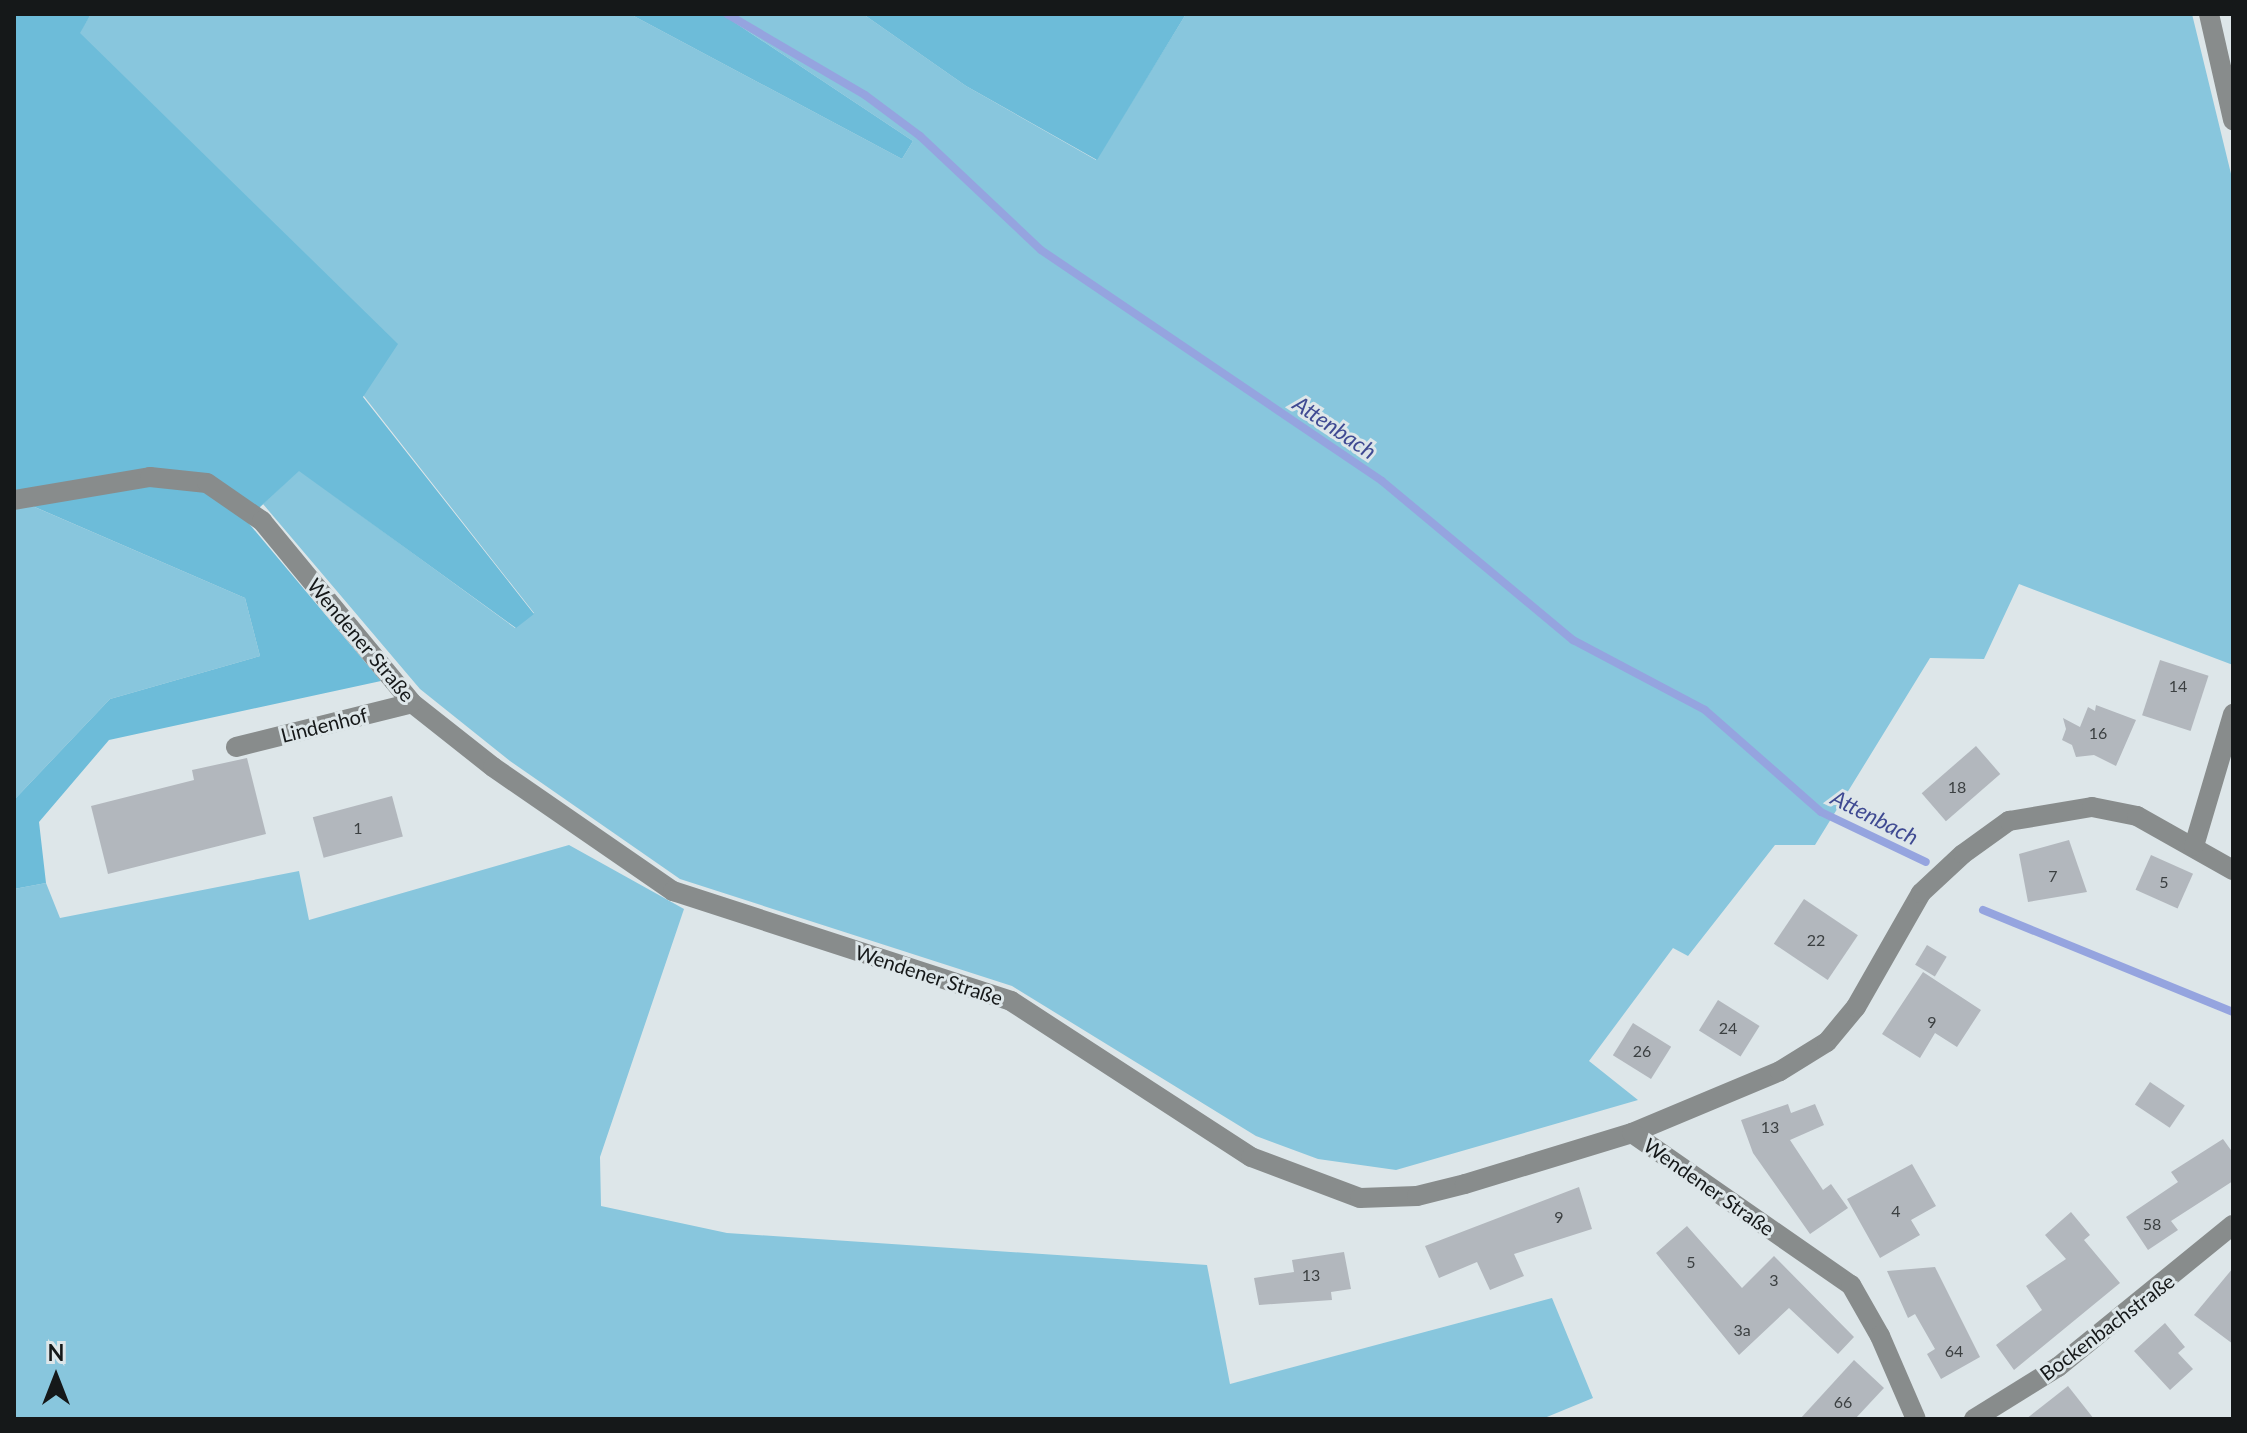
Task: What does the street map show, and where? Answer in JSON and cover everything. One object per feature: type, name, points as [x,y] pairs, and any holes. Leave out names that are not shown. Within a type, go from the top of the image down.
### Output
[{"type":"street","points":[[2209,14],[2233,120]]},
{"type":"street","name":"Wendener Straße","points":[[14,500],[150,477],[207,483],[262,521],[412,703],[493,767],[673,891],[1011,1001],[1251,1157],[1312,1182],[1360,1198],[1417,1196],[1632,1133],[1851,1285],[1880,1336],[1916,1419]]},
{"type":"street","name":"Lindenhof","points":[[236,747],[412,703]]},
{"type":"street","points":[[2194,846],[2233,714]]},
{"type":"street","points":[[1632,1133],[1780,1071],[1827,1042],[1856,1007],[1921,893],[1963,854],[2009,821],[2092,807],[2137,816],[2233,870]]},
{"type":"street","name":"Bockenbachstraße","points":[[1974,1419],[2058,1367],[2233,1225]]},
{"type":"shaded area","points":[[14,14],[91,14],[80,33],[398,344],[363,397],[534,614],[516,628],[299,471],[246,520],[381,681],[109,740],[39,822],[46,883],[14,889],[14,800],[110,699],[260,656],[245,598],[14,498]]},
{"type":"shaded area","points":[[91,14],[630,14],[902,159],[913,141],[722,14],[863,14],[966,86],[1096,160],[1186,14],[2192,14],[2233,182],[2233,665],[2019,584],[1984,659],[1930,658],[1815,845],[1775,845],[1688,956],[1673,948],[1589,1061],[1638,1100],[1396,1170],[1318,1159],[1256,1136],[1012,986],[680,879],[510,761],[420,689],[263,504],[299,470],[515,628],[534,613],[79,33]]},
{"type":"shaded area","points":[[630,14],[722,14],[913,141],[902,159]]},
{"type":"shaded area","points":[[863,14],[1186,14],[1097,160],[966,86]]},
{"type":"shaded area","points":[[23,502],[245,598],[260,656],[110,699],[14,800],[14,505]]},
{"type":"shaded area","points":[[569,845],[684,909],[600,1157],[601,1206],[727,1233],[1207,1265],[1230,1384],[1552,1298],[1593,1398],[1542,1419],[14,1419],[14,889],[46,883],[60,918],[299,871],[309,920]]},
{"type":"building","points":[[2160,660],[2209,676],[2191,731],[2142,715]]},
{"type":"building","points":[[2096,705],[2136,720],[2116,766],[2094,755],[2076,757],[2072,745],[2062,740],[2066,729],[2063,718],[2080,727],[2088,707],[2095,711]]},
{"type":"building","points":[[1976,746],[2000,774],[1946,821],[1922,793]]},
{"type":"building","points":[[247,758],[266,834],[108,874],[91,806],[194,780],[192,770]]},
{"type":"building","points":[[392,796],[403,837],[324,858],[313,817]]},
{"type":"building","points":[[2069,840],[2087,892],[2028,902],[2019,854]]},
{"type":"building","points":[[2151,855],[2193,874],[2178,908],[2136,890]]},
{"type":"building","points":[[1804,899],[1858,935],[1828,980],[1774,944]]},
{"type":"building","points":[[1927,945],[1947,957],[1935,977],[1915,965]]},
{"type":"building","points":[[1923,972],[1981,1010],[1957,1047],[1935,1033],[1920,1058],[1882,1034]]},
{"type":"building","points":[[1718,1000],[1760,1026],[1740,1056],[1699,1031]]},
{"type":"building","points":[[1633,1023],[1671,1047],[1651,1079],[1613,1055]]},
{"type":"building","points":[[2150,1082],[2185,1105],[2170,1128],[2135,1104]]},
{"type":"building","points":[[1788,1104],[1791,1113],[1815,1104],[1824,1125],[1790,1140],[1823,1190],[1831,1184],[1848,1208],[1810,1234],[1753,1153],[1741,1120]]},
{"type":"building","points":[[2223,1139],[2233,1153],[2233,1181],[2171,1221],[2178,1230],[2148,1250],[2126,1217],[2178,1182],[2171,1172]]},
{"type":"building","points":[[1912,1164],[1936,1206],[1911,1220],[1920,1235],[1880,1258],[1847,1199]]},
{"type":"building","points":[[1579,1187],[1592,1229],[1514,1254],[1524,1276],[1490,1290],[1477,1262],[1439,1278],[1425,1246]]},
{"type":"building","points":[[2071,1212],[2090,1235],[2084,1240],[2120,1283],[2014,1370],[1996,1345],[2042,1310],[2026,1286],[2066,1259],[2045,1235]]},
{"type":"building","points":[[1687,1226],[1742,1288],[1774,1256],[1854,1337],[1838,1354],[1789,1308],[1739,1355],[1656,1253]]},
{"type":"building","points":[[1344,1252],[1351,1289],[1331,1292],[1332,1300],[1259,1305],[1254,1278],[1294,1272],[1292,1260]]},
{"type":"building","points":[[1935,1267],[1980,1357],[1941,1379],[1927,1354],[1935,1349],[1915,1314],[1908,1318],[1887,1271]]},
{"type":"building","points":[[2233,1268],[2233,1344],[2194,1315]]},
{"type":"building","points":[[2165,1323],[2185,1347],[2178,1353],[2193,1369],[2170,1390],[2134,1351]]},
{"type":"building","points":[[1854,1360],[1884,1388],[1855,1419],[1800,1419]]},
{"type":"building","points":[[2068,1386],[2094,1419],[2026,1419]]},
{"type":"waterway","name":"Attenbach","points":[[727,14],[865,95],[920,136],[1041,250],[1382,481],[1573,640],[1705,710],[1821,812],[1926,862]]},
{"type":"waterway","name":"Attenbach","points":[[1983,910],[2233,1012]]}]
